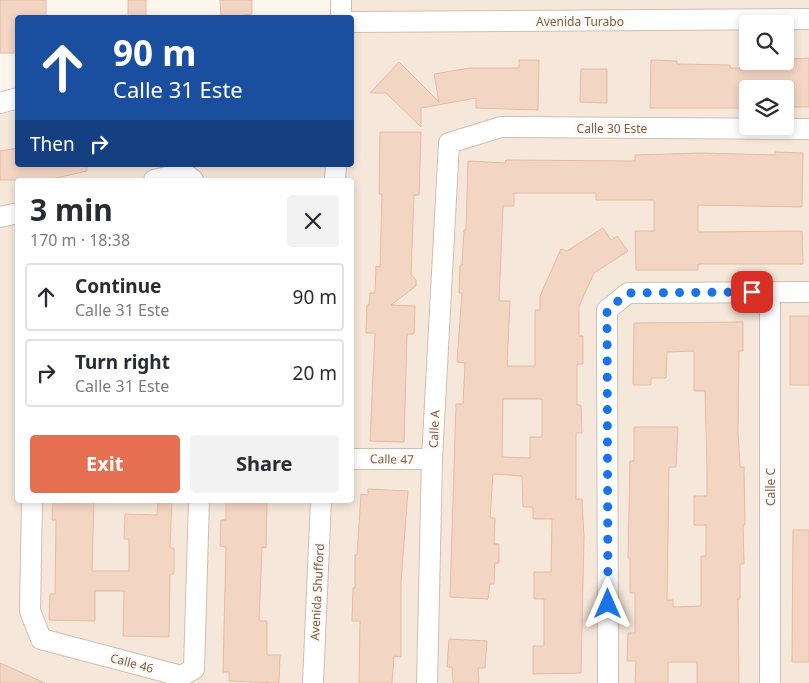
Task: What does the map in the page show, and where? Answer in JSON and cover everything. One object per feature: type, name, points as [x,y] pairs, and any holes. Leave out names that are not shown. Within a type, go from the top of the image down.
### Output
[{"type":"street","points":[[341,0],[341,15]]},
{"type":"street","name":"Avenida Turabo","points":[[354,22],[809,19]]},
{"type":"street","points":[[0,103],[15,99]]},
{"type":"street","name":"Calle 30 Este","points":[[447,175],[449,143],[501,127],[809,129]]},
{"type":"street","points":[[163,178],[184,173],[190,178]]},
{"type":"street","name":"Calle A","points":[[427,683],[432,459],[447,175]]},
{"type":"street","points":[[0,217],[15,214]]},
{"type":"street","name":"Calle C","points":[[770,292],[770,683]]},
{"type":"street","points":[[608,683],[607,310],[628,293],[809,292]]},
{"type":"street","name":"Calle 47","points":[[354,458],[432,459]]},
{"type":"street","name":"Calle 46","points":[[32,503],[30,611],[41,639],[181,676],[194,669],[199,503]]},
{"type":"street","name":"Avenida Shufford","points":[[313,683],[321,503]]},
{"type":"shaded area","points":[[339,0],[809,0],[809,683],[0,683],[0,104],[15,100],[15,167],[354,167],[354,15],[349,15]]},
{"type":"building","points":[[0,0],[46,0],[46,15],[15,15],[15,53],[0,53]]},
{"type":"building","points":[[128,0],[146,0],[146,15],[128,15]]},
{"type":"building","points":[[220,0],[252,0],[252,14],[221,15]]},
{"type":"building","points":[[809,58],[809,107],[794,107],[794,80],[739,80],[739,108],[650,108],[651,60],[677,61],[677,64],[730,65],[730,68],[739,68],[739,70],[794,70],[794,59]]},
{"type":"building","points":[[519,60],[539,60],[538,110],[476,108],[476,98],[421,108],[421,127],[386,93],[370,93],[399,62],[439,102],[434,74],[470,68],[519,68]]},
{"type":"building","points":[[581,69],[607,69],[607,103],[580,102]]},
{"type":"building","points":[[380,132],[421,132],[419,195],[414,195],[411,274],[416,280],[416,286],[391,305],[415,306],[414,334],[407,334],[404,442],[370,441],[375,333],[366,333],[367,305],[369,305],[370,293],[375,293],[376,266],[380,267],[382,194],[379,194]]},
{"type":"building","points":[[15,148],[15,167],[87,167],[87,171],[57,178],[0,180],[0,151]]},
{"type":"building","points":[[775,152],[803,153],[802,207],[698,205],[698,232],[802,231],[803,264],[698,264],[698,270],[636,270],[635,231],[654,231],[654,200],[596,200],[596,193],[514,193],[514,206],[503,206],[499,301],[510,301],[507,366],[535,366],[535,310],[540,310],[540,296],[561,249],[567,251],[603,228],[611,240],[617,236],[628,251],[594,273],[579,306],[579,336],[583,336],[583,364],[577,364],[577,405],[581,405],[582,433],[576,433],[576,499],[582,499],[584,537],[581,673],[533,674],[533,646],[544,646],[544,599],[534,599],[534,572],[551,572],[552,519],[533,519],[533,507],[523,507],[522,476],[493,474],[490,518],[495,518],[494,544],[499,544],[499,563],[495,563],[494,584],[490,584],[488,599],[450,597],[456,404],[463,404],[465,363],[457,362],[462,293],[459,293],[460,265],[462,265],[464,230],[466,230],[468,161],[505,163],[506,160],[635,161],[635,155],[701,153],[775,155]],"holes":[[[503,399],[542,399],[542,437],[530,437],[530,458],[502,457]]]},
{"type":"building","points":[[790,316],[809,316],[809,385],[790,385]]},
{"type":"building","points":[[743,322],[743,351],[739,351],[738,432],[740,467],[744,467],[745,525],[743,525],[744,564],[740,564],[740,599],[738,599],[739,683],[697,683],[697,662],[668,662],[668,683],[635,683],[636,661],[627,661],[628,633],[635,633],[635,593],[630,593],[630,558],[628,558],[630,461],[634,461],[634,427],[678,427],[676,467],[669,467],[667,600],[673,600],[673,607],[701,606],[701,556],[706,556],[706,525],[694,525],[694,496],[707,496],[707,467],[705,391],[694,391],[694,351],[667,352],[666,378],[651,378],[651,385],[633,385],[634,323]]},
{"type":"building","points":[[368,489],[408,491],[401,582],[401,657],[394,656],[392,683],[359,683],[360,621],[352,621],[353,588],[355,588],[355,555],[357,555],[361,494],[368,495]]},
{"type":"building","points":[[53,503],[94,503],[92,571],[129,571],[129,539],[124,539],[125,514],[157,515],[158,503],[172,503],[170,548],[174,548],[174,574],[170,574],[169,637],[123,636],[124,591],[95,591],[95,621],[49,620],[50,594],[55,594],[56,520],[52,520]]},
{"type":"building","points":[[226,503],[267,503],[266,548],[262,547],[259,621],[267,621],[267,655],[280,655],[279,683],[229,681],[229,672],[223,672],[226,547],[220,546],[221,520],[226,520]]},
{"type":"building","points":[[793,530],[809,530],[809,662],[792,662]]},
{"type":"building","points":[[449,639],[487,641],[485,668],[478,668],[479,683],[453,683],[452,667],[447,667]]},
{"type":"building","points":[[0,663],[45,683],[0,683]]},
{"type":"route","points":[[608,604],[607,310],[628,293],[752,292]]}]
